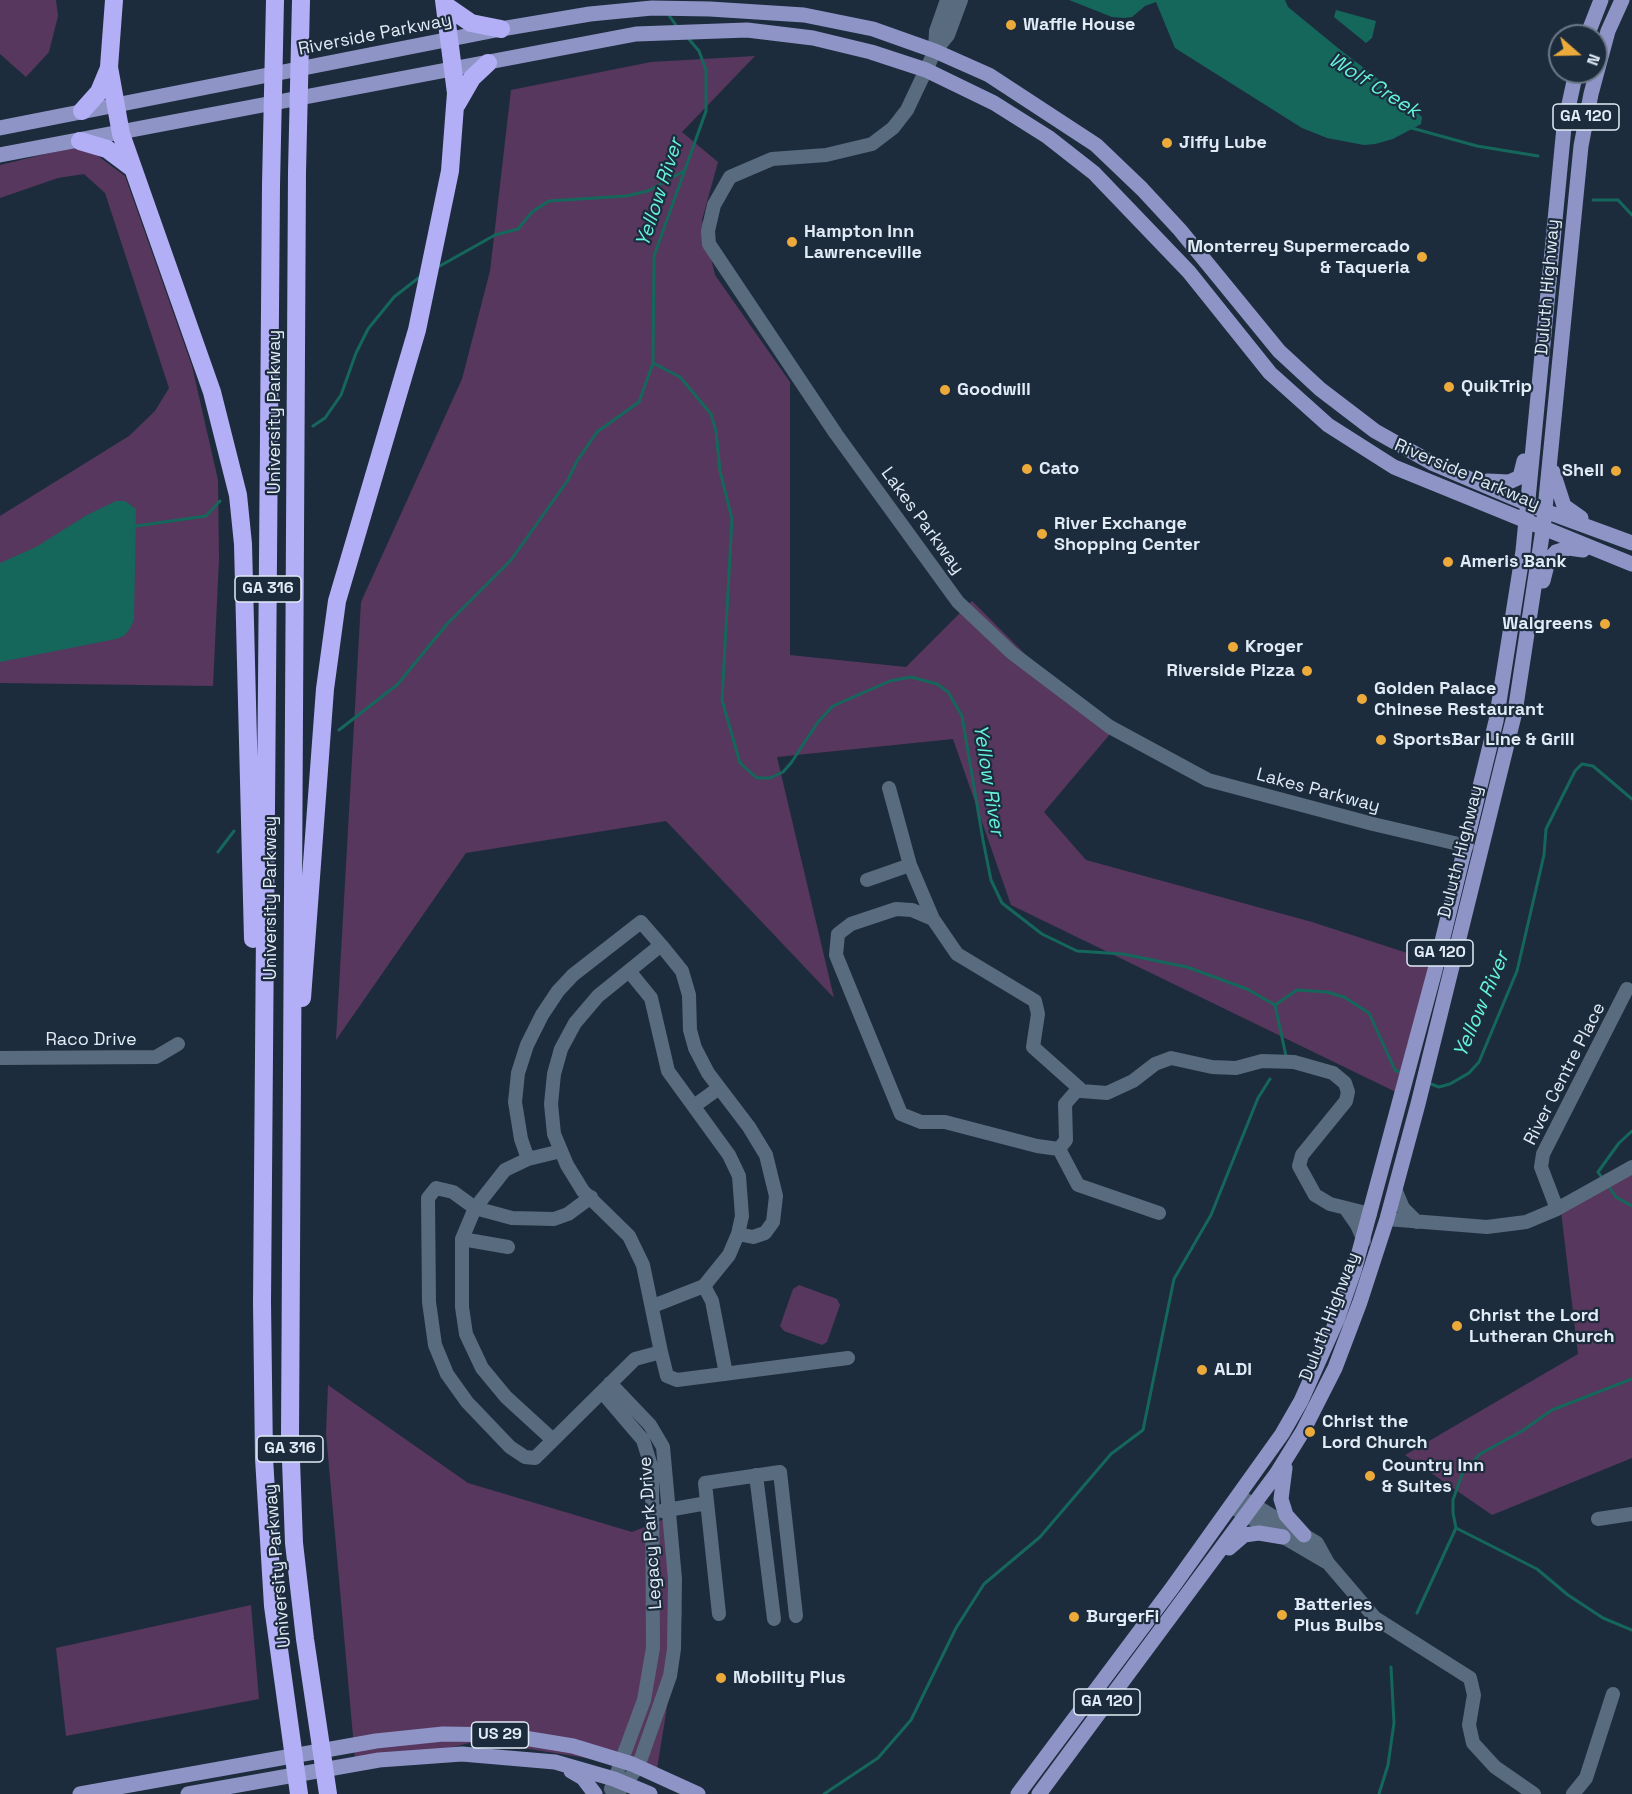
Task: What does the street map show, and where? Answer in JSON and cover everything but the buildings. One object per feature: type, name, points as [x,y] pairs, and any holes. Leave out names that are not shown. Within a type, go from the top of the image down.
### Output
[{"type":"highway","points":[[114,0],[109,66],[121,134],[212,392],[238,495],[243,544],[253,887],[256,1131],[263,1177]]},
{"type":"highway","name":"University Parkway","points":[[275,0],[271,185],[263,1177],[264,1458],[269,1556],[278,1653],[298,1794]]},
{"type":"highway","name":"University Parkway","points":[[301,0],[297,172],[289,1377],[294,1543],[305,1639],[328,1794]]},
{"type":"highway","points":[[291,1101],[300,1038],[330,646],[345,567],[386,441],[424,303],[452,159],[456,105],[451,41],[445,3]]},
{"type":"highway","points":[[445,3],[454,14],[478,26],[501,30]]},
{"type":"highway","points":[[456,105],[471,78],[488,63]]},
{"type":"highway","points":[[82,111],[99,92],[109,66]]},
{"type":"highway","points":[[80,141],[107,149],[131,167]]},
{"type":"main road","points":[[1592,24],[1601,0]]},
{"type":"main road","name":"Duluth Highway","points":[[1040,1794],[1250,1510],[1287,1456],[1335,1368],[1360,1302],[1387,1219],[1506,754],[1528,642],[1543,530],[1581,147],[1605,42],[1622,0]]},
{"type":"main road","name":"Riverside Parkway","points":[[0,128],[590,14],[652,8],[742,11],[824,18],[873,29],[934,51],[989,75],[1096,146],[1147,194],[1279,351],[1320,389],[1375,431],[1432,463],[1545,511],[1632,543]]},
{"type":"main road","name":"Riverside Parkway","points":[[0,155],[121,134],[636,34],[747,30],[813,38],[871,52],[926,70],[994,103],[1031,125],[1094,173],[1189,272],[1270,373],[1328,425],[1394,467],[1543,530],[1632,564]]},
{"type":"main road","name":"Duluth Highway","points":[[1018,1794],[1235,1501],[1301,1401],[1337,1320],[1364,1241],[1467,846],[1496,721],[1523,551],[1564,127],[1573,84]]},
{"type":"main road","points":[[1470,479],[1509,482],[1520,477],[1523,470],[1532,383],[1539,379]]},
{"type":"main road","points":[[1550,459],[1564,506],[1601,532]]},
{"type":"main road","points":[[1496,510],[1509,522],[1523,551]]},
{"type":"main road","points":[[1528,642],[1548,561],[1556,552],[1569,548],[1602,552]]},
{"type":"main road","points":[[1387,1219],[1383,1198],[1399,1132],[1395,1125]]},
{"type":"main road","points":[[1360,1302],[1376,1236],[1370,1214]]},
{"type":"main road","points":[[1287,1456],[1281,1482],[1281,1499],[1286,1515],[1304,1535]]},
{"type":"main road","points":[[1210,1563],[1244,1535],[1259,1533],[1283,1537]]},
{"type":"main road","name":"US 29","points":[[80,1794],[376,1741],[443,1734],[506,1735],[573,1746],[638,1767],[698,1794]]},
{"type":"main road","name":"US 29","points":[[188,1794],[379,1760],[462,1754],[555,1762],[617,1788],[650,1794]]},
{"type":"main road","points":[[555,1762],[583,1778],[595,1794]]},
{"type":"street","points":[[926,70],[934,51],[936,31],[947,0]]},
{"type":"street","points":[[934,51],[948,35],[961,0]]},
{"type":"street","name":"Lakes Parkway","points":[[926,70],[901,119],[872,144],[826,155],[772,159],[741,170],[730,177],[714,205],[708,231],[709,244],[836,434],[958,602],[1012,653],[1110,727],[1208,780],[1370,824],[1467,846]]},
{"type":"street","points":[[889,788],[910,865],[933,920],[957,954],[1035,1001],[1038,1014],[1033,1047],[1080,1089],[1107,1093],[1133,1081],[1155,1064],[1171,1058],[1212,1067],[1236,1068],[1262,1061],[1294,1062],[1333,1073],[1345,1083],[1348,1092],[1339,1111],[1309,1147],[1312,1155],[1309,1167],[1302,1173],[1315,1195],[1346,1209],[1370,1214]]},
{"type":"street","points":[[867,880],[910,865]]},
{"type":"street","points":[[933,920],[912,910],[896,909],[851,924],[838,934],[836,955],[901,1114],[921,1122],[945,1122],[977,1128],[1037,1146],[1059,1149]]},
{"type":"street","points":[[528,1159],[521,1139],[515,1102],[518,1073],[527,1045],[542,1015],[573,975],[641,922],[682,971],[689,995],[692,1039],[708,1073],[766,1155],[773,1176],[776,1196],[773,1222],[765,1233],[753,1237],[738,1234]]},
{"type":"street","points":[[661,945],[598,996],[575,1023],[561,1049],[551,1104],[554,1134],[567,1166],[591,1197],[629,1236],[643,1265],[667,1376],[677,1380],[848,1359]]},
{"type":"street","points":[[629,971],[651,998],[668,1071],[729,1155],[740,1176],[742,1216],[738,1234],[729,1255],[704,1286],[653,1306]]},
{"type":"street","name":"River Centre Place","points":[[1557,1209],[1541,1167],[1543,1154],[1627,989]]},
{"type":"street","name":"Raco Drive","points":[[0,1058],[156,1057],[178,1044]]},
{"type":"street","points":[[694,1106],[719,1088]]},
{"type":"street","points":[[1059,1149],[1065,1140],[1065,1104],[1080,1089]]},
{"type":"street","points":[[1059,1149],[1077,1185],[1159,1213]]},
{"type":"street","points":[[553,1440],[506,1397],[482,1368],[466,1334],[462,1307],[462,1239],[475,1208],[487,1189],[505,1170],[528,1159],[561,1151]]},
{"type":"street","points":[[1387,1219],[1487,1227],[1526,1222],[1557,1209],[1632,1167]]},
{"type":"street","points":[[591,1197],[568,1214],[554,1219],[512,1218],[475,1208],[453,1192],[436,1188],[428,1198],[429,1302],[435,1345],[447,1374],[466,1402],[510,1447],[525,1457],[535,1458],[635,1359],[661,1352]]},
{"type":"street","points":[[1395,1189],[1403,1208],[1417,1222]]},
{"type":"street","points":[[1346,1209],[1364,1241]]},
{"type":"street","points":[[462,1239],[508,1247]]},
{"type":"street","points":[[704,1286],[712,1301],[726,1374]]},
{"type":"street","name":"Legacy Park Drive","points":[[606,1388],[650,1425],[663,1447],[675,1579],[674,1649],[662,1704],[638,1767],[617,1788]]},
{"type":"street","name":"Legacy Park Drive","points":[[606,1388],[643,1440],[652,1469],[654,1648],[644,1700],[622,1761],[617,1788]]},
{"type":"street","points":[[719,1614],[705,1483],[780,1472],[796,1616]]},
{"type":"street","points":[[756,1475],[774,1619]]},
{"type":"street","points":[[1235,1501],[1317,1543],[1328,1563],[1375,1618],[1470,1678],[1474,1695],[1469,1725],[1473,1743],[1495,1767],[1534,1794]]},
{"type":"street","points":[[653,1513],[707,1503]]},
{"type":"street","points":[[1250,1510],[1283,1537],[1328,1563]]},
{"type":"street","points":[[1598,1519],[1632,1514]]},
{"type":"street","points":[[1573,1794],[1586,1778],[1613,1694]]},
{"type":"shaded area","points":[[0,0],[56,0],[58,16],[49,52],[26,77],[0,54]]},
{"type":"shaded area","points":[[755,56],[682,132],[718,162],[702,220],[715,275],[790,382],[790,655],[906,667],[972,601],[1076,705],[1116,727],[1044,812],[1086,860],[1312,922],[1441,964],[1404,1096],[1011,905],[953,739],[777,757],[834,998],[666,821],[466,853],[336,1040],[361,602],[462,379],[490,271],[511,90],[651,62]]},
{"type":"shaded area","points":[[83,145],[125,176],[192,366],[218,480],[219,559],[213,686],[0,683],[0,516],[129,436],[155,411],[169,388],[105,193],[84,174],[58,178],[0,198],[0,165]]},
{"type":"shaded area","points":[[1632,1173],[1632,1458],[1492,1515],[1405,1455],[1578,1354],[1561,1211]]},
{"type":"shaded area","points":[[799,1285],[837,1299],[840,1305],[827,1342],[822,1345],[784,1331],[780,1326],[793,1289]]},
{"type":"shaded area","points":[[328,1385],[468,1483],[632,1532],[670,1517],[682,1614],[657,1769],[478,1741],[356,1770],[326,1433]]},
{"type":"shaded area","points":[[251,1605],[259,1699],[66,1736],[56,1648]]},
{"type":"water","points":[[1069,0],[1285,0],[1288,7],[1395,92],[1422,117],[1421,124],[1393,139],[1375,144],[1364,145],[1327,138],[1302,128],[1175,48],[1156,2],[1145,6],[1132,17],[1124,18],[1112,17]]},
{"type":"water","points":[[1336,10],[1376,21],[1372,38],[1366,43],[1334,17]]},
{"type":"water","points":[[116,501],[125,501],[136,509],[134,620],[129,630],[124,636],[116,639],[0,662],[0,563],[36,547],[87,515]]},
{"type":"waterway","name":"Yellow River","points":[[668,14],[678,28]]},
{"type":"waterway","points":[[339,730],[398,684],[447,624],[511,560],[568,480],[577,461],[597,432],[639,402],[653,363],[654,256],[706,111],[706,70],[699,51],[687,37]]},
{"type":"waterway","name":"Wolf Creek","points":[[1408,127],[1477,146],[1538,156]]},
{"type":"waterway","points":[[438,267],[495,235],[518,229],[532,212],[549,201],[626,196],[648,191],[684,171]]},
{"type":"waterway","name":"Wolf Creek","points":[[1593,200],[1618,200],[1632,215]]},
{"type":"waterway","points":[[313,426],[325,418],[341,395],[356,353],[368,329],[394,297],[421,276]]},
{"type":"waterway","name":"Yellow River","points":[[653,363],[680,377],[711,414],[716,431],[720,471],[732,519],[722,700],[740,763],[757,778],[770,778],[783,772],[791,763],[818,722],[833,706],[890,681],[911,677],[937,684],[948,692],[962,716],[991,880],[1002,903],[1042,934],[1077,951],[1123,954],[1187,967],[1247,989],[1275,1005]]},
{"type":"waterway","points":[[136,526],[206,516],[220,501]]},
{"type":"waterway","name":"Yellow River","points":[[1428,1083],[1439,1087],[1450,1084],[1469,1073],[1479,1062],[1517,971],[1544,855],[1546,829],[1575,771],[1582,764],[1593,766],[1632,799]]},
{"type":"waterway","points":[[218,852],[234,831]]},
{"type":"waterway","name":"Yellow River","points":[[1275,1005],[1297,990],[1327,992],[1344,997],[1369,1013],[1395,1070],[1402,1073]]},
{"type":"waterway","points":[[1275,1005],[1286,1056]]},
{"type":"waterway","points":[[824,1794],[878,1758],[911,1720],[956,1628],[984,1584],[1040,1537],[1111,1454],[1143,1430],[1174,1279],[1211,1215],[1258,1098],[1270,1079]]},
{"type":"waterway","name":"Yellow River","points":[[1603,1179],[1598,1172],[1619,1143],[1632,1131]]},
{"type":"waterway","name":"Yellow River","points":[[1607,1184],[1616,1197],[1632,1206]]},
{"type":"waterway","name":"Yellow River","points":[[1632,1379],[1552,1410],[1522,1431],[1480,1454],[1462,1474],[1453,1500],[1456,1528],[1537,1569],[1568,1595],[1603,1618],[1632,1630]]},
{"type":"waterway","points":[[1417,1613],[1456,1528]]},
{"type":"waterway","points":[[1379,1794],[1388,1765],[1394,1723],[1391,1667]]},
{"type":"place","name":"Waffle House","points":[[1011,25]]},
{"type":"place","name":"Jiffy Lube","points":[[1167,143]]},
{"type":"place","name":"Hampton Inn Lawrenceville","points":[[792,242]]},
{"type":"place","name":"Monterrey Supermercado & Taqueria","points":[[1422,257]]},
{"type":"place","name":"QuikTrip","points":[[1449,387]]},
{"type":"place","name":"Goodwill","points":[[945,390]]},
{"type":"place","name":"Cato","points":[[1027,469]]},
{"type":"place","name":"Shell","points":[[1616,471]]},
{"type":"place","name":"River Exchange Shopping Center","points":[[1042,534]]},
{"type":"place","name":"Ameris Bank","points":[[1448,562]]},
{"type":"place","name":"Walgreens","points":[[1605,624]]},
{"type":"place","name":"Kroger","points":[[1233,647]]},
{"type":"place","name":"Riverside Pizza","points":[[1307,671]]},
{"type":"place","name":"Golden Palace Chinese Restaurant","points":[[1362,699]]},
{"type":"place","name":"SportsBar Line & Grill","points":[[1381,740]]},
{"type":"place","name":"Christ the Lord Lutheran Church","points":[[1457,1326]]},
{"type":"place","name":"ALDI","points":[[1202,1370]]},
{"type":"place","name":"Christ the Lord Church","points":[[1310,1432]]},
{"type":"place","name":"Country Inn & Suites","points":[[1370,1476]]},
{"type":"place","name":"Batteries Plus Bulbs","points":[[1282,1615]]},
{"type":"place","name":"BurgerFi","points":[[1074,1617]]},
{"type":"place","name":"Mobility Plus","points":[[721,1678]]}]
